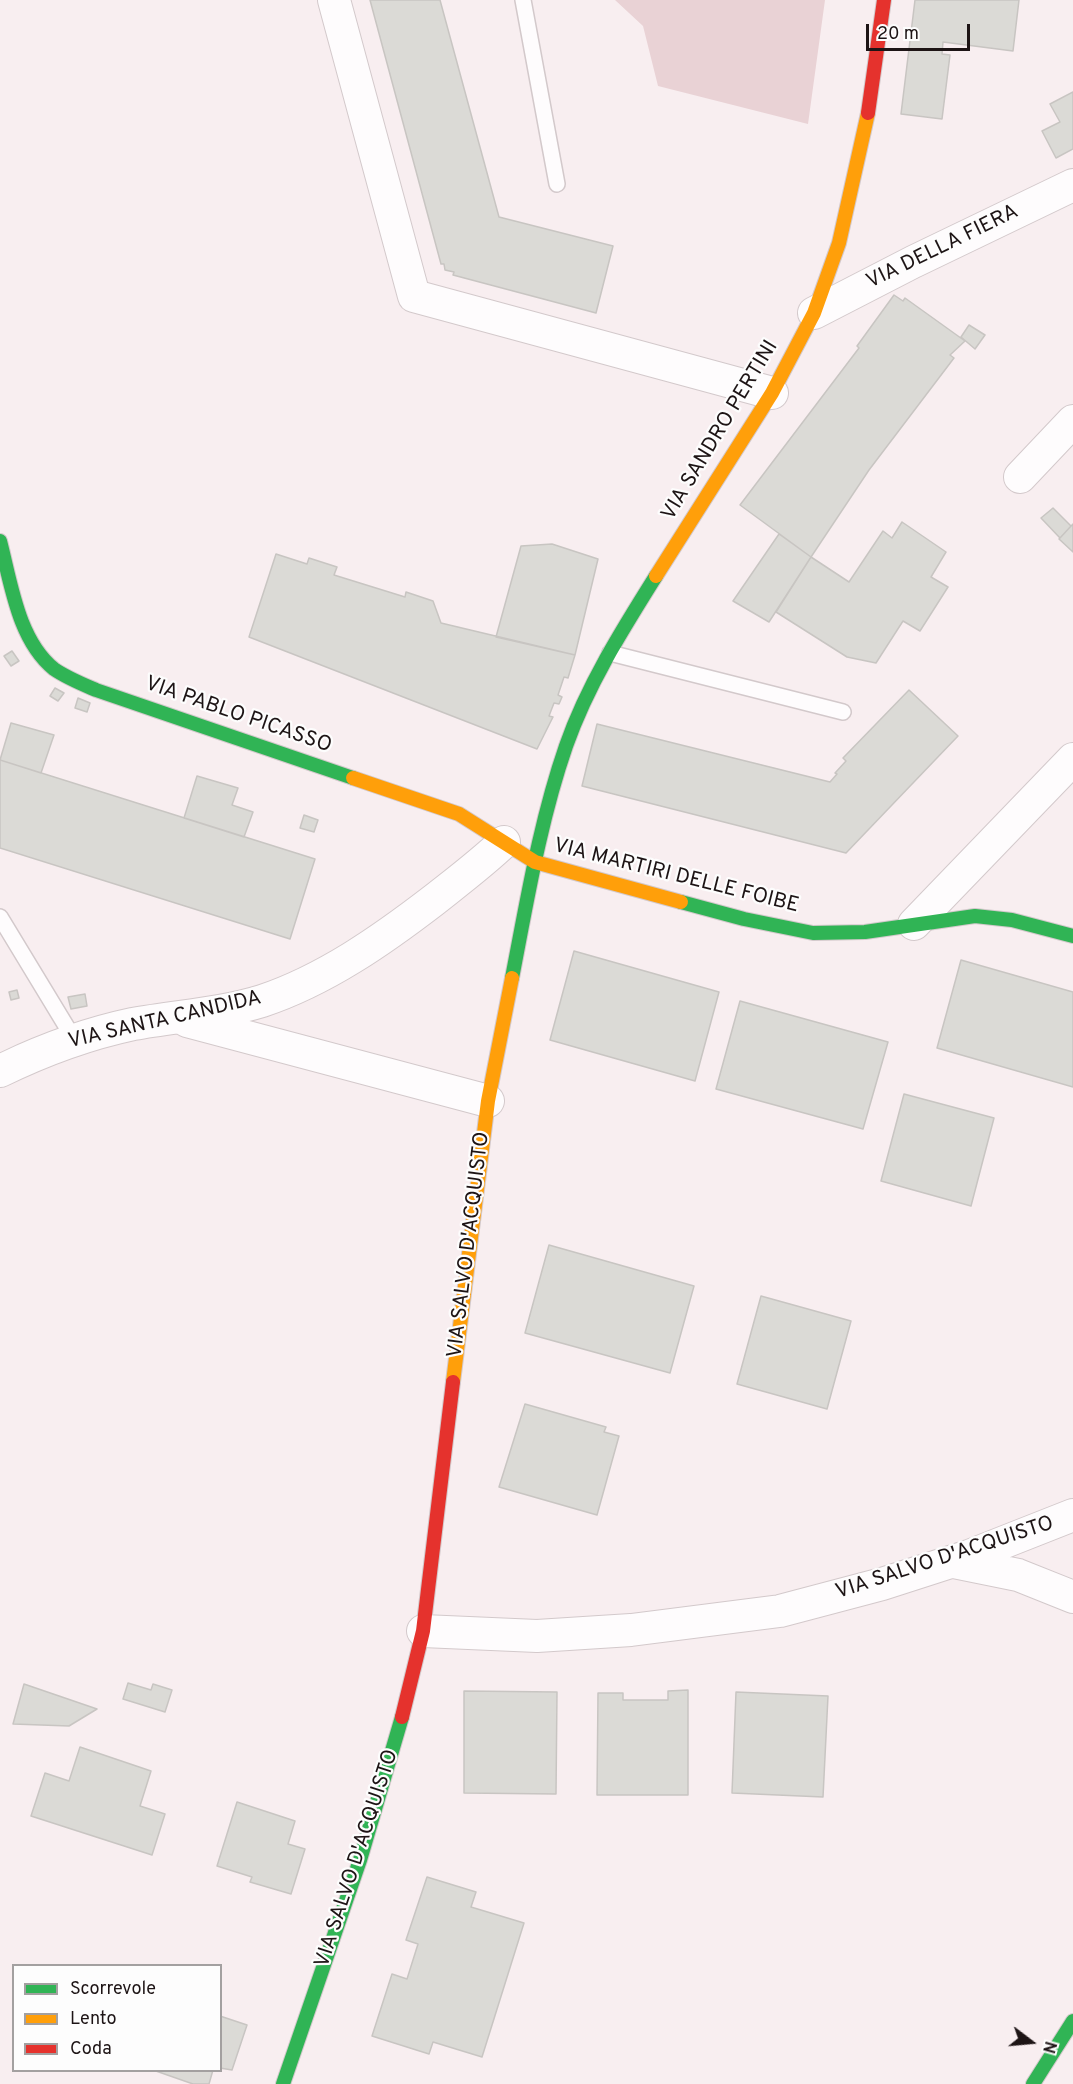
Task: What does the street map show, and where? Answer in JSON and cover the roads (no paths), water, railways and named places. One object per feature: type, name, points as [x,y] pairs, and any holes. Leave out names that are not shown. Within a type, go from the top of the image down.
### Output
[{"type":"street","points":[[334,0],[414,296],[772,393]]},
{"type":"street","name":"VIA SANDRO PERTINI","points":[[536,862],[566,746],[589,692],[637,606],[772,393],[814,312],[839,243],[856,170],[869,108],[884,0]]},
{"type":"street","name":"VIA DELLA FIERA","points":[[814,312],[913,261],[1073,185]]},
{"type":"street","points":[[1020,477],[1073,421]]},
{"type":"street","name":"VIA PABLO PICASSO","points":[[0,541],[25,628],[51,666],[68,677],[96,690],[459,814],[536,862]]},
{"type":"street","points":[[914,924],[1073,759]]},
{"type":"street","name":"VIA SANTA CANDIDA","points":[[0,1071],[74,1039],[133,1024],[215,1013],[263,1000],[310,981],[400,926],[504,842]]},
{"type":"street","name":"VIA MARTIRI DELLE FOIBE","points":[[536,862],[744,919],[813,933],[865,932],[975,916],[1012,920],[1073,936]]},
{"type":"street","name":"VIA SALVO D'ACQUISTO","points":[[283,2084],[344,1908],[410,1695],[423,1631],[488,1101],[536,862]]},
{"type":"street","points":[[177,1018],[488,1101]]},
{"type":"street","name":"VIA SALVO D'ACQUISTO","points":[[423,1631],[537,1636],[631,1630],[780,1611],[882,1584],[951,1561],[1073,1515]]},
{"type":"street","points":[[951,1561],[1018,1575],[1073,1597]]},
{"type":"street","points":[[1033,2084],[1073,2021]]},
{"type":"lane","points":[[523,0],[557,184]]},
{"type":"lane","points":[[610,653],[843,712]]},
{"type":"lane","points":[[0,917],[74,1039]]}]
